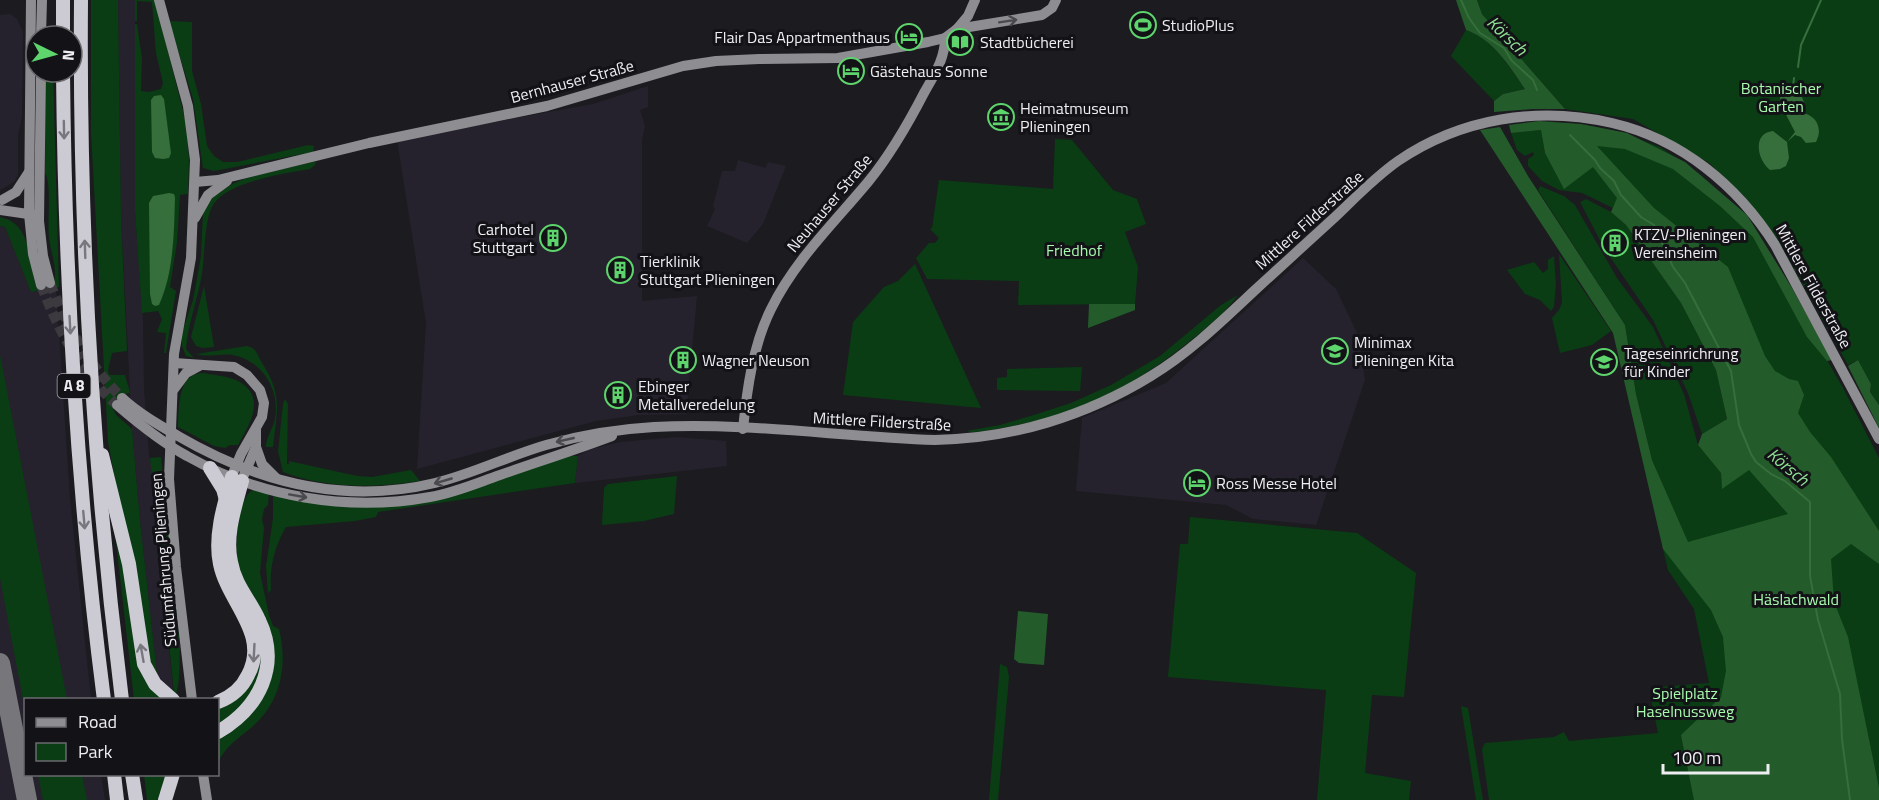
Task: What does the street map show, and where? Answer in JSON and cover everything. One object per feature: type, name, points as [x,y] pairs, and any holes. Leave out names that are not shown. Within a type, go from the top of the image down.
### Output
[{"type":"highway","points":[[63,0],[63,24]]},
{"type":"highway","name":"A 8","points":[[81,0],[84,212],[95,433],[122,698]]},
{"type":"highway","name":"A 8","points":[[63,84],[66,232],[74,380],[86,540],[104,698]]},
{"type":"highway","points":[[95,433],[109,476],[127,551],[144,664],[154,684],[172,698]]},
{"type":"highway","points":[[210,468],[226,500]]},
{"type":"highway","points":[[219,701],[231,695],[243,684],[251,669],[255,652],[252,632],[228,587],[220,564],[219,536],[226,500],[239,474]]},
{"type":"highway","points":[[219,731],[239,718],[254,701],[263,683],[267,662],[267,646],[262,626],[236,580],[230,556],[231,527],[239,474]]},
{"type":"highway","points":[[114,776],[117,800]]},
{"type":"highway","points":[[132,776],[136,800]]},
{"type":"highway","points":[[165,800],[172,776]]},
{"type":"main road","points":[[31,0],[30,172],[34,202]]},
{"type":"main road","points":[[41,24],[42,0]]},
{"type":"main road","name":"Südumfahrung Plieningen","points":[[159,0],[190,114],[194,145],[194,221],[190,265],[178,324],[171,395],[169,461],[170,501],[192,698]]},
{"type":"main road","points":[[957,29],[968,16],[975,0]]},
{"type":"main road","points":[[957,29],[1042,15],[1054,4]]},
{"type":"main road","points":[[968,16],[974,26]]},
{"type":"main road","name":"Bernhauser Straße","points":[[195,182],[212,181],[369,143],[547,106],[683,66],[716,61],[838,58],[886,51],[945,38],[957,29]]},
{"type":"main road","name":"Neuhauser Straße","points":[[743,429],[755,350],[771,308],[806,252],[869,180],[899,141],[942,58],[945,38]]},
{"type":"main road","points":[[40,84],[33,254],[46,284]]},
{"type":"main road","name":"Mittlere Filderstraße","points":[[239,474],[346,491],[376,491],[408,488],[465,474],[555,443],[596,434],[653,427],[743,429],[899,439],[958,440],[1020,430],[1074,414],[1130,389],[1175,360],[1210,332],[1397,161],[1440,137],[1485,122],[1525,116],[1556,115],[1596,119],[1650,135],[1694,159],[1736,195],[1755,215],[1775,244],[1879,438]]},
{"type":"main road","points":[[1,204],[16,192],[30,172]]},
{"type":"main road","points":[[194,221],[208,195],[233,176]]},
{"type":"main road","points":[[1,204],[34,202]]},
{"type":"main road","points":[[1,204],[34,215]]},
{"type":"main road","points":[[174,363],[234,367],[254,381],[261,392],[264,405],[263,415],[239,474]]},
{"type":"main road","points":[[171,395],[183,375],[200,366]]},
{"type":"main road","points":[[119,401],[166,430],[239,474],[210,468],[162,441],[119,401]]},
{"type":"main road","points":[[256,430],[256,447],[262,465],[279,480]]},
{"type":"main road","name":"Mittlere Filderstraße","points":[[239,474],[289,494],[329,501],[370,503],[404,501],[461,489],[627,431]]},
{"type":"main road","points":[[239,474],[256,447]]},
{"type":"main road","points":[[203,776],[207,800]]},
{"type":"shaded area","points":[[118,0],[135,0],[135,212],[143,322],[144,390],[174,698],[161,698],[140,521],[132,429],[121,217]]},
{"type":"shaded area","points":[[10,14],[17,19],[23,32],[22,116],[18,136],[18,175],[14,182],[0,190],[0,15]]},
{"type":"shaded area","points":[[648,86],[648,107],[640,110],[645,126],[642,140],[642,301],[697,296],[686,414],[638,415],[596,421],[417,469],[426,323],[397,140],[593,104]]},
{"type":"shaded area","points":[[1787,87],[1799,89],[1805,105],[1803,113],[1812,117],[1819,128],[1816,142],[1806,143],[1801,137],[1795,135],[1787,142],[1795,132],[1780,98],[1781,92]]},
{"type":"shaded area","points":[[161,95],[164,99],[171,153],[169,158],[163,159],[155,158],[152,152],[151,100],[154,96]]},
{"type":"shaded area","points":[[1773,131],[1787,142],[1789,158],[1786,166],[1770,170],[1760,154],[1759,142],[1762,137]]},
{"type":"shaded area","points":[[738,160],[765,168],[768,162],[786,166],[763,224],[747,243],[707,226],[715,209],[713,206],[722,171],[735,171]]},
{"type":"shaded area","points":[[174,194],[175,197],[172,252],[164,292],[159,305],[155,306],[152,304],[150,294],[149,203],[153,196]]},
{"type":"shaded area","points":[[0,226],[5,227],[31,292],[56,288],[70,499],[91,698],[24,698],[24,776],[101,776],[105,800],[0,800]]},
{"type":"shaded area","points":[[1303,258],[1336,289],[1358,335],[1365,380],[1316,525],[1253,519],[1226,505],[1076,491],[1082,418],[1166,383]]},
{"type":"shaded area","points":[[676,437],[726,441],[727,466],[575,483],[578,456],[588,450],[620,442]]},
{"type":"green space","points":[[91,0],[118,0],[121,217],[127,351],[112,353],[108,370],[109,375],[125,375],[130,393],[119,398],[113,409],[116,415],[132,429],[157,674],[150,669],[108,441],[91,133]]},
{"type":"green space","points":[[135,0],[155,0],[186,123],[189,159],[188,194],[180,195],[177,242],[170,287],[176,291],[166,353],[164,353],[166,333],[157,332],[162,319],[158,311],[142,313],[135,212],[135,24],[137,24],[142,59],[141,91],[161,89],[163,83],[156,53],[152,2],[137,1],[137,21],[135,21]]},
{"type":"green space","points":[[1456,0],[1477,0],[1482,14],[1565,109],[1494,112],[1494,101],[1503,94],[1525,89],[1493,47],[1476,34],[1466,30]]},
{"type":"green space","name":"Botanischer Garten","points":[[1477,0],[1879,0],[1879,405],[1870,392],[1871,384],[1858,360],[1848,365],[1774,234],[1744,196],[1709,163],[1633,119],[1565,109],[1482,14]]},
{"type":"green space","points":[[169,21],[192,22],[192,71],[201,104],[207,146],[214,156],[223,162],[237,162],[308,145],[314,146],[313,152],[214,171],[203,168],[193,99]]},
{"type":"green space","points":[[1466,30],[1493,47],[1525,89],[1503,94],[1494,101],[1451,56]]},
{"type":"green space","points":[[45,84],[53,84],[59,287],[31,292],[5,227],[0,226],[0,217],[18,226],[23,234],[35,283],[40,285],[53,282],[55,268],[49,237],[48,185],[45,173]]},
{"type":"green space","name":"Häslachwald","points":[[1539,121],[1581,124],[1627,133],[1685,162],[1747,215],[1792,288],[1832,360],[1827,361],[1807,337],[1753,237],[1720,206],[1673,169],[1625,149],[1597,146],[1654,208],[1728,267],[1765,356],[1775,371],[1798,381],[1804,395],[1798,413],[1810,432],[1831,457],[1879,531],[1879,564],[1851,544],[1831,559],[1834,602],[1848,637],[1879,788],[1879,800],[1694,800],[1681,735],[1721,697],[1726,671],[1723,637],[1711,610],[1663,549],[1613,333],[1480,130],[1500,127],[1528,176],[1625,325],[1636,394],[1652,460],[1688,542],[1788,514],[1749,470],[1722,489],[1721,473],[1698,445],[1702,434],[1727,419],[1716,370],[1681,303],[1626,225],[1611,212],[1617,198],[1593,167],[1564,189],[1545,153],[1541,130],[1511,133],[1509,125]]},
{"type":"green space","name":"Häslachwald","points":[[1541,130],[1545,153],[1554,144],[1625,134],[1660,147],[1701,175],[1730,202],[1757,240],[1842,386],[1879,458],[1879,800],[1489,800],[1482,749],[1485,743],[1554,737],[1564,732],[1569,741],[1658,733],[1651,699],[1659,699],[1657,687],[1709,683],[1694,609],[1668,570],[1663,549],[1687,578],[1687,541],[1652,460],[1636,394],[1625,325],[1538,190],[1540,186],[1564,196],[1575,205],[1617,278],[1653,327],[1684,394],[1698,445],[1721,473],[1722,488],[1746,471],[1717,369],[1682,302],[1614,204],[1613,208],[1582,193],[1559,190],[1542,181],[1528,166],[1528,159],[1534,155],[1533,152],[1525,156],[1517,150],[1511,133]]},
{"type":"green space","name":"Friedhof","points":[[1055,139],[1072,140],[1113,190],[1137,199],[1146,224],[1125,232],[1138,267],[1135,304],[1018,305],[1019,281],[927,279],[916,258],[929,243],[935,243],[939,238],[930,229],[939,180],[1053,189]]},
{"type":"green space","points":[[316,161],[310,169],[240,186],[227,192],[211,209],[200,283],[187,339],[186,349],[194,358],[186,356],[182,346],[182,333],[193,300],[201,256],[203,213],[208,201],[228,186],[246,178]]},
{"type":"green space","points":[[1586,199],[1611,212],[1626,225],[1681,303],[1716,370],[1727,419],[1702,434],[1688,393],[1653,320],[1604,248],[1580,202]]},
{"type":"green space","points":[[1559,254],[1611,331],[1592,345],[1560,353],[1552,318],[1562,303]]},
{"type":"green space","points":[[1554,256],[1556,284],[1554,307],[1551,311],[1540,300],[1525,294],[1507,270],[1534,262],[1543,273],[1548,269],[1548,260]]},
{"type":"green space","points":[[915,264],[981,408],[843,395],[853,322],[884,287],[898,281]]},
{"type":"green space","points":[[204,286],[214,347],[203,348],[196,346],[191,337]]},
{"type":"green space","points":[[1238,295],[1220,316],[1185,345],[1144,374],[1101,398],[1056,416],[1032,422],[986,431],[966,431],[1000,425],[1037,414],[1071,403],[1111,385],[1160,356],[1221,305]]},
{"type":"green space","points":[[1089,304],[1135,304],[1135,310],[1088,328]]},
{"type":"green space","points":[[247,346],[256,352],[269,374],[276,394],[277,413],[273,447],[266,447],[266,445],[275,419],[275,398],[261,370],[244,358],[233,355],[196,354]]},
{"type":"green space","points":[[0,355],[67,698],[24,698],[24,705],[0,578]]},
{"type":"green space","points":[[1858,360],[1871,384],[1870,392],[1879,405],[1879,428],[1848,366]]},
{"type":"green space","points":[[1082,367],[1080,391],[997,390],[997,378],[1007,377],[1007,369]]},
{"type":"green space","points":[[204,373],[236,380],[246,386],[252,394],[254,410],[238,445],[225,448],[214,446],[178,427],[181,392],[184,385],[195,374]]},
{"type":"green space","points":[[285,399],[288,404],[287,464],[289,461],[357,476],[372,477],[411,470],[420,481],[351,486],[316,482],[283,472],[278,451]]},
{"type":"green space","points":[[566,456],[578,456],[575,483],[378,512],[376,517],[355,521],[286,527],[274,557],[271,590],[268,593],[266,566],[273,518],[273,495],[404,505]]},
{"type":"green space","points":[[161,457],[180,645],[176,694],[174,693],[150,458]]},
{"type":"green space","points":[[677,476],[674,514],[644,521],[602,525],[604,488],[608,484]]},
{"type":"green space","points":[[253,490],[269,494],[268,505],[264,509],[262,520],[264,528],[260,573],[269,615],[273,626],[279,629],[283,656],[282,669],[280,682],[270,706],[252,727],[228,747],[219,761],[219,737],[269,679],[257,622],[237,559],[237,532],[241,511],[248,494]]},
{"type":"green space","points":[[1190,517],[1357,533],[1416,573],[1404,697],[1372,695],[1365,773],[1411,781],[1409,800],[1317,800],[1326,690],[1168,677],[1180,544],[1188,544]]},
{"type":"green space","points":[[114,525],[133,605],[161,698],[134,698]]},
{"type":"green space","points":[[1018,611],[1048,614],[1044,665],[1019,663],[1014,659]]},
{"type":"green space","points":[[259,651],[262,651],[255,687],[238,710],[219,725],[219,707]]},
{"type":"green space","points":[[1000,664],[1007,667],[1009,677],[998,800],[989,800]]},
{"type":"green space","points":[[1461,706],[1468,708],[1483,800],[1476,800]]},
{"type":"green space","points":[[38,776],[82,776],[87,800],[43,800]]},
{"type":"green space","points":[[144,776],[167,776],[160,800],[147,800]]},
{"type":"waterway","name":"Körsch","points":[[1461,0],[1469,18],[1480,33],[1504,48],[1512,61],[1533,80],[1537,90]]},
{"type":"waterway","points":[[1798,67],[1801,45],[1821,0]]},
{"type":"waterway","points":[[1793,87],[1794,78]]},
{"type":"waterway","name":"Körsch","points":[[1570,135],[1614,181],[1621,195],[1641,217],[1654,225],[1673,267],[1685,283],[1731,371],[1739,425],[1756,462],[1771,474],[1785,481],[1810,502],[1810,576],[1818,620],[1840,694],[1842,739],[1850,800]]},
{"type":"taxiway","points":[[0,663],[27,800]]},
{"type":"tunnel","points":[[50,283],[80,344],[99,372],[122,398]]},
{"type":"tunnel","points":[[41,285],[55,318],[81,365],[117,405]]},
{"type":"place","name":"StudioPlus","points":[[1143,25]]},
{"type":"place","name":"Flair Das Appartmenthaus","points":[[909,37]]},
{"type":"place","name":"Stadtbücherei","points":[[960,42]]},
{"type":"place","name":"Gästehaus Sonne","points":[[851,71]]},
{"type":"place","name":"Heimatmuseum Plieningen","points":[[1001,117]]},
{"type":"place","name":"Carhotel Stuttgart","points":[[553,238]]},
{"type":"place","name":"KTZV-Plieningen Vereinsheim","points":[[1615,243]]},
{"type":"place","name":"Tierklinik Stuttgart Plieningen","points":[[620,270]]},
{"type":"place","name":"Minimax Plieningen Kita","points":[[1335,351]]},
{"type":"place","name":"Wagner Neuson","points":[[683,360]]},
{"type":"place","name":"Tageseinrichrung für Kinder","points":[[1604,362]]},
{"type":"place","name":"Ebinger Metallveredelung","points":[[618,395]]},
{"type":"place","name":"Ross Messe Hotel","points":[[1197,483]]},
{"type":"park label","name":"Spielplatz Haselnussweg","points":[[1685,702]]}]
